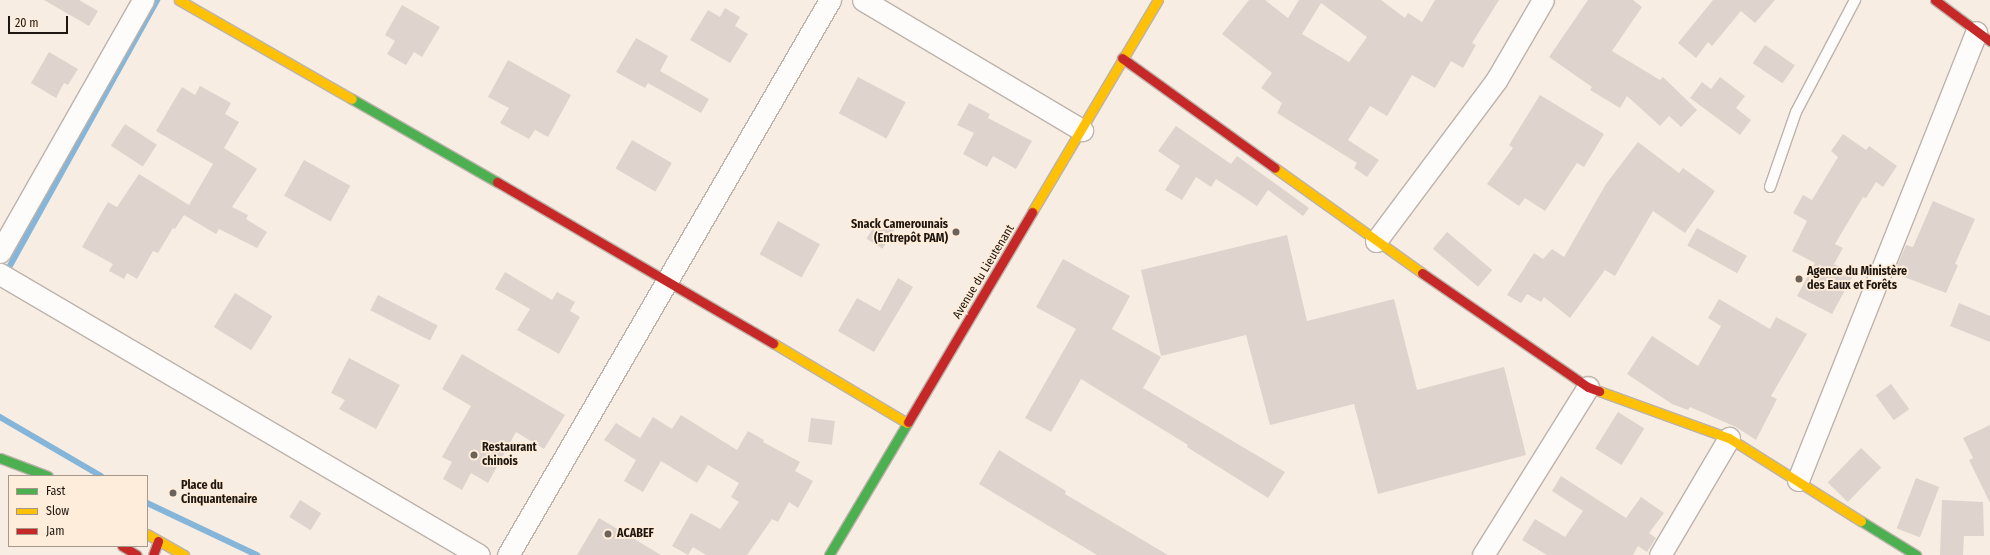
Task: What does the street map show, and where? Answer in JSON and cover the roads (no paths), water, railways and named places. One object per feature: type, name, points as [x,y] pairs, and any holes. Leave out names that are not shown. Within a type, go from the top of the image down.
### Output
[{"type":"street","points":[[0,252],[143,0]]},
{"type":"street","points":[[179,0],[667,280],[907,422]]},
{"type":"street","points":[[508,555],[830,0]]},
{"type":"street","points":[[863,0],[1082,130]]},
{"type":"street","name":"Avenue du Lieutenant","points":[[829,555],[1082,130],[1122,58],[1158,0]]},
{"type":"street","points":[[1376,241],[1497,79],[1543,0]]},
{"type":"street","points":[[1798,480],[1983,36],[1935,0]]},
{"type":"street","points":[[1122,58],[1376,241],[1588,387],[1729,438],[1916,555]]},
{"type":"street","points":[[0,274],[479,555]]},
{"type":"street","points":[[1483,555],[1588,387]]},
{"type":"street","points":[[1660,555],[1729,438]]},
{"type":"street","points":[[0,458],[45,475]]},
{"type":"street","points":[[148,535],[184,555]]},
{"type":"street","points":[[153,555],[158,541]]},
{"type":"street","points":[[124,547],[137,555]]},
{"type":"lane","points":[[1770,187],[1796,112],[1855,0]]},
{"type":"waterway","points":[[7,271],[157,0]]},
{"type":"waterway","points":[[0,417],[99,475]]},
{"type":"waterway","points":[[148,503],[257,555]]},
{"type":"place","name":"Snack Camerounais (Entrepôt PAM)","points":[[956,232]]},
{"type":"place","name":"Agence du Ministère des Eaux et Forêts","points":[[1799,279]]},
{"type":"place","name":"Restaurant chinois","points":[[474,455]]},
{"type":"place","name":"Place du Cinquantenaire","points":[[173,493]]},
{"type":"place","name":"ACABEF","points":[[608,534]]}]
